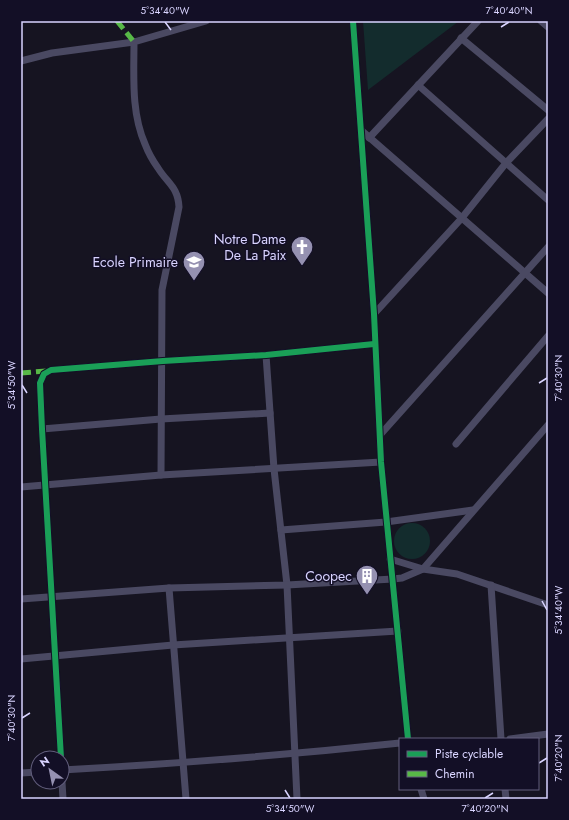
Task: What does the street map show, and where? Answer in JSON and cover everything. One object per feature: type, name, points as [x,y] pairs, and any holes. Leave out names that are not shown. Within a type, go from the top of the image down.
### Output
[{"type":"street","points":[[21,61],[52,53],[134,42],[206,21]]},
{"type":"street","points":[[353,21],[374,314],[374,344],[381,462],[408,738]]},
{"type":"street","points":[[369,138],[478,21]]},
{"type":"street","points":[[541,21],[548,27]]},
{"type":"street","points":[[462,38],[548,110]]},
{"type":"street","points":[[134,42],[136,118],[145,144],[158,169],[175,189],[179,207],[162,290],[162,475]]},
{"type":"street","points":[[418,85],[548,200]]},
{"type":"street","points":[[374,314],[461,219],[506,163],[548,118]]},
{"type":"street","points":[[362,131],[461,219],[548,293]]},
{"type":"street","points":[[380,435],[548,248]]},
{"type":"street","points":[[456,444],[548,336]]},
{"type":"street","points":[[60,750],[53,596],[45,486],[40,383],[44,374],[51,370],[266,355],[374,344]]},
{"type":"street","points":[[266,355],[274,469],[287,585],[293,754],[297,799]]},
{"type":"street","points":[[42,429],[161,419],[270,413]]},
{"type":"street","points":[[21,599],[169,588],[287,585],[402,578],[423,569],[548,425]]},
{"type":"street","points":[[21,487],[162,475],[381,462]]},
{"type":"street","points":[[281,530],[386,522],[473,510]]},
{"type":"street","points":[[390,559],[423,569],[458,574],[548,604]]},
{"type":"street","points":[[491,585],[501,738]]},
{"type":"street","points":[[169,588],[186,799]]},
{"type":"street","points":[[21,659],[173,645],[290,639],[398,631]]},
{"type":"street","points":[[518,738],[548,734]]},
{"type":"street","points":[[70,770],[183,763],[399,743]]},
{"type":"green space","points":[[363,21],[459,21],[368,90]]},
{"type":"green space","points":[[415,523],[425,528],[429,534],[429,548],[425,554],[419,558],[409,559],[399,554],[395,548],[394,538],[399,528],[405,524]]},
{"type":"marked path","points":[[117,21],[134,42]]},
{"type":"marked path","points":[[21,373],[47,371]]},
{"type":"cycle path","points":[[353,21],[374,314],[381,462],[408,738]]},
{"type":"cycle path","points":[[61,750],[42,429],[40,383],[44,374],[51,370],[266,355],[374,344]]},
{"type":"place","name":"Notre Dame De La Paix","points":[[302,266]]},
{"type":"place","name":"Ecole Primaire","points":[[194,282]]},
{"type":"place","name":"Coopec","points":[[367,596]]}]
